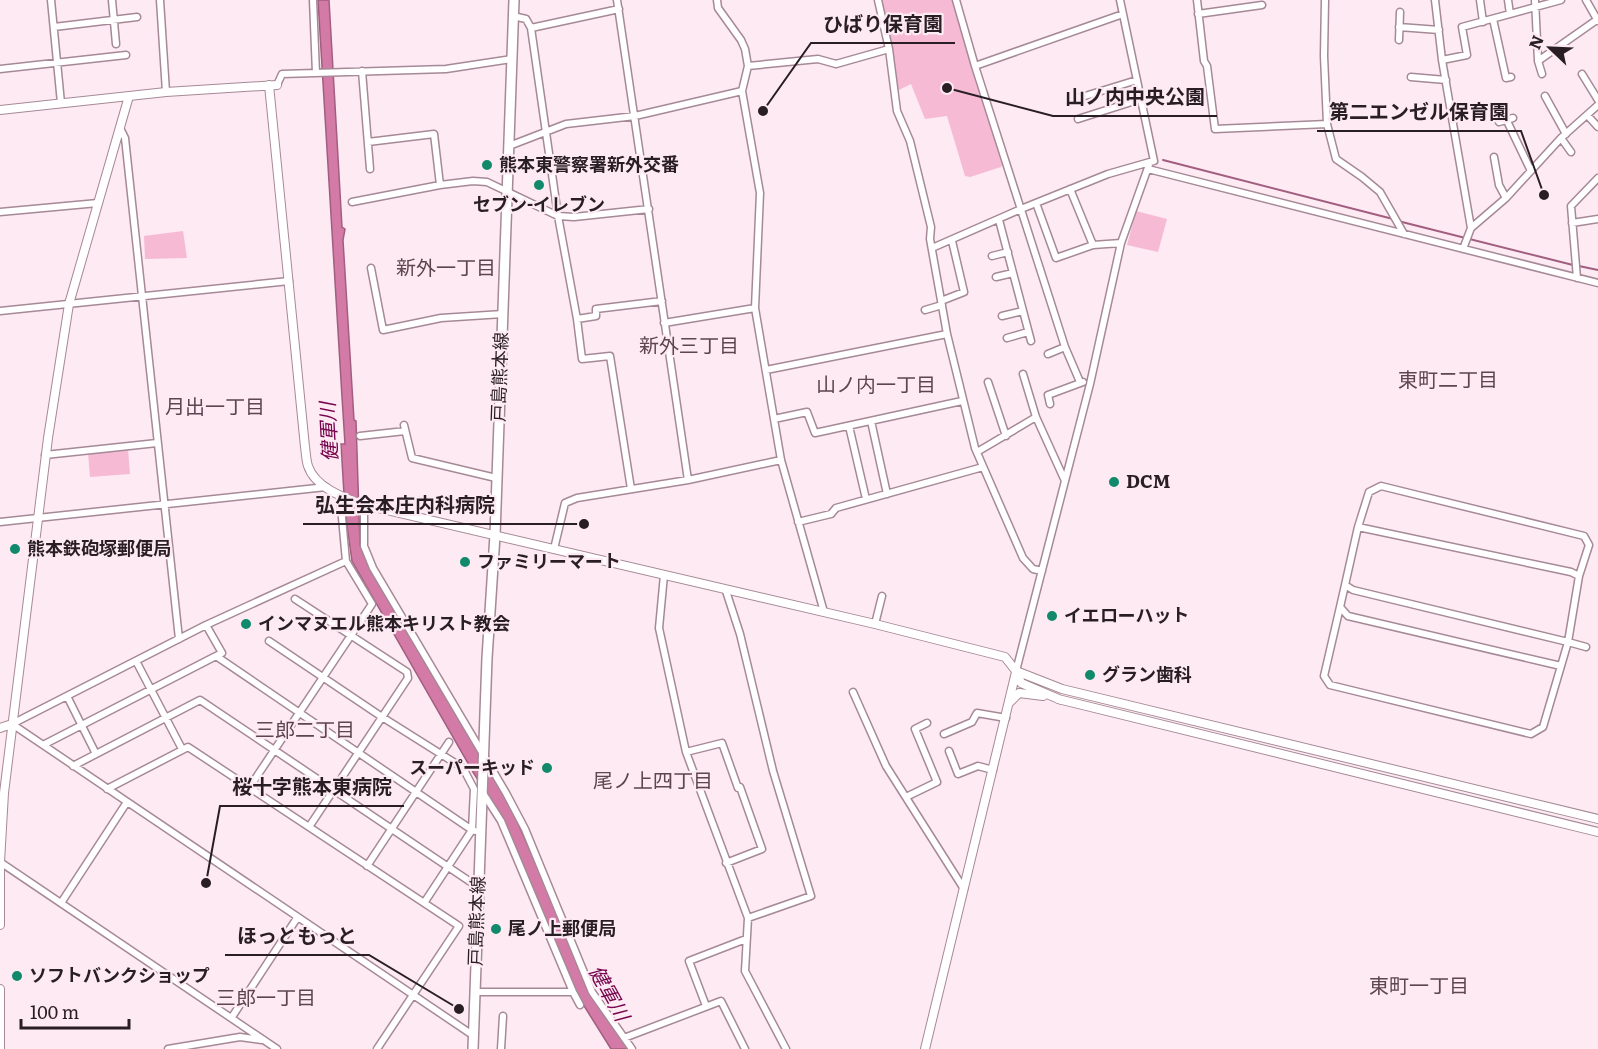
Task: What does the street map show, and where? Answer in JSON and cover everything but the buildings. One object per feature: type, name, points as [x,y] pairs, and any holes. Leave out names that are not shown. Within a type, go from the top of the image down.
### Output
[{"type":"main road","name":"戸島熊本線","points":[[473,1049],[478,886],[476,832],[483,793],[487,658],[495,535],[514,0]]},
{"type":"street","points":[[51,0],[61,103]]},
{"type":"street","points":[[112,0],[116,44]]},
{"type":"street","points":[[160,0],[166,92]]},
{"type":"street","points":[[313,0],[317,73]]},
{"type":"street","points":[[617,0],[688,480]]},
{"type":"street","points":[[717,0],[718,8],[741,40],[748,66],[742,91],[760,193],[756,308],[781,460],[824,612]]},
{"type":"street","points":[[878,0],[889,49],[897,111],[910,141],[930,227],[930,239],[947,334],[977,452],[1023,558],[1033,569],[1042,571]]},
{"type":"street","points":[[956,0],[1065,347],[1080,382]]},
{"type":"street","points":[[932,248],[1108,174],[1149,165],[1154,161],[1120,0]]},
{"type":"street","points":[[1197,0],[1215,129],[1327,124]]},
{"type":"street","points":[[1325,0],[1324,56],[1327,124],[1336,159],[1380,192],[1404,234]]},
{"type":"street","points":[[1435,0],[1442,60],[1472,228]]},
{"type":"street","points":[[1480,0],[1483,22]]},
{"type":"street","points":[[1508,0],[1510,14]]},
{"type":"street","points":[[1442,60],[1467,55],[1462,27],[1510,14],[1535,3],[1561,0]]},
{"type":"street","points":[[1538,61],[1598,20],[1586,0]]},
{"type":"street","points":[[1535,3],[1538,61],[1542,74]]},
{"type":"street","points":[[1198,14],[1262,5]]},
{"type":"street","points":[[531,28],[619,9]]},
{"type":"street","points":[[1399,40],[1400,12]]},
{"type":"street","points":[[975,66],[1123,14]]},
{"type":"street","points":[[513,16],[526,19],[531,28],[558,216],[582,359],[610,356],[632,489]]},
{"type":"street","points":[[54,27],[136,17]]},
{"type":"street","points":[[1493,19],[1506,78],[1511,77]]},
{"type":"street","points":[[1399,27],[1439,30]]},
{"type":"street","points":[[748,66],[818,59],[836,64],[889,49]]},
{"type":"street","points":[[0,69],[126,55]]},
{"type":"street","points":[[512,59],[446,69],[282,74],[273,85],[289,281],[308,466],[316,480],[342,497],[362,505],[875,624],[1005,657],[1016,671],[1021,683],[1061,700]]},
{"type":"street","points":[[362,71],[370,169]]},
{"type":"street","points":[[1582,74],[1598,100]]},
{"type":"street","points":[[1411,76],[1446,80]]},
{"type":"street","points":[[1072,100],[1137,80]]},
{"type":"street","points":[[0,110],[166,92],[273,85]]},
{"type":"street","points":[[509,146],[566,124],[635,116],[742,91]]},
{"type":"street","points":[[0,925],[0,862],[4,793],[45,455],[69,304],[129,96]]},
{"type":"street","points":[[1545,96],[1571,152]]},
{"type":"street","points":[[1078,119],[1141,99]]},
{"type":"street","points":[[1463,249],[1472,228],[1506,198],[1563,136],[1598,105]]},
{"type":"street","points":[[1587,115],[1598,127]]},
{"type":"street","points":[[1499,122],[1510,119],[1531,171]]},
{"type":"street","points":[[120,128],[125,138],[179,639]]},
{"type":"street","points":[[368,142],[434,134],[440,185]]},
{"type":"street","points":[[1494,157],[1499,185],[1506,198]]},
{"type":"street","points":[[1149,165],[1404,234],[1598,283]]},
{"type":"street","points":[[925,1049],[1016,671],[1090,384],[1121,243],[1149,165]]},
{"type":"street","points":[[1577,278],[1571,206],[1598,178]]},
{"type":"street","points":[[352,202],[473,181],[487,182],[558,216],[574,217],[649,209]]},
{"type":"street","points":[[1070,189],[1093,245]]},
{"type":"street","points":[[0,212],[98,203]]},
{"type":"street","points":[[1036,203],[1056,258],[1093,245],[1121,243]]},
{"type":"street","points":[[1572,223],[1598,219]]},
{"type":"street","points":[[999,220],[1031,341]]},
{"type":"street","points":[[925,310],[964,291],[952,241]]},
{"type":"street","points":[[992,256],[1008,252]]},
{"type":"street","points":[[371,268],[383,330],[441,318],[502,314]]},
{"type":"street","points":[[996,277],[1013,273]]},
{"type":"street","points":[[0,311],[289,281]]},
{"type":"street","points":[[577,319],[596,316],[596,309],[662,301]]},
{"type":"street","points":[[664,323],[756,308]]},
{"type":"street","points":[[1002,316],[1023,311]]},
{"type":"street","points":[[1007,338],[1028,332]]},
{"type":"street","points":[[766,370],[947,334]]},
{"type":"street","points":[[1048,354],[1065,347]]},
{"type":"street","points":[[1023,374],[1036,417],[1065,482]]},
{"type":"street","points":[[988,382],[1006,436]]},
{"type":"street","points":[[1050,404],[1048,395],[1080,382],[1090,384]]},
{"type":"street","points":[[774,419],[807,412],[815,433],[963,401]]},
{"type":"street","points":[[977,452],[1036,417]]},
{"type":"street","points":[[871,421],[887,494]]},
{"type":"street","points":[[849,426],[866,500]]},
{"type":"street","points":[[360,436],[405,428],[412,458],[496,478]]},
{"type":"street","points":[[45,455],[157,443]]},
{"type":"street","points":[[554,549],[565,503],[577,498],[688,480],[781,460]]},
{"type":"street","points":[[798,522],[831,514],[836,508],[983,467]]},
{"type":"street","points":[[1381,486],[1584,536],[1589,545],[1579,576],[1568,642],[1543,727],[1531,734],[1330,685],[1324,676],[1358,527],[1369,492],[1381,486]]},
{"type":"street","points":[[0,522],[326,487]]},
{"type":"street","points":[[249,788],[372,604],[346,561],[342,497]]},
{"type":"street","points":[[362,505],[364,546],[373,568],[484,754],[525,829],[592,992],[632,1049]]},
{"type":"street","points":[[1358,527],[1571,572],[1579,576]]},
{"type":"street","points":[[0,728],[206,625],[346,561]]},
{"type":"street","points":[[664,575],[659,628],[686,752],[748,918],[745,971],[786,1049]]},
{"type":"street","points":[[1345,585],[1353,590],[1586,647]]},
{"type":"street","points":[[726,591],[740,634],[773,771],[811,896],[748,918]]},
{"type":"street","points":[[875,624],[882,596]]},
{"type":"street","points":[[295,599],[407,672],[408,678],[309,827]]},
{"type":"street","points":[[1340,607],[1348,616],[1561,666]]},
{"type":"street","points":[[43,745],[222,653],[206,625]]},
{"type":"street","points":[[269,641],[463,768],[474,789],[476,832],[448,866],[424,903]]},
{"type":"street","points":[[216,656],[476,832]]},
{"type":"street","points":[[136,661],[182,749]]},
{"type":"street","points":[[1016,671],[1062,689],[1096,698],[1598,819]]},
{"type":"street","points":[[853,692],[886,766],[964,889]]},
{"type":"street","points":[[1009,703],[1019,693],[1061,700],[1598,832]]},
{"type":"street","points":[[67,696],[96,754]]},
{"type":"street","points":[[73,766],[200,700],[478,886]]},
{"type":"street","points":[[944,734],[972,722],[978,713],[1006,718]]},
{"type":"street","points":[[906,797],[937,782],[915,729],[927,723]]},
{"type":"street","points":[[12,724],[474,1036]]},
{"type":"street","points":[[367,866],[449,742]]},
{"type":"street","points":[[686,752],[723,743],[762,849],[726,863]]},
{"type":"street","points":[[107,789],[188,747],[459,926],[377,1049]]},
{"type":"street","points":[[949,752],[958,774],[978,766],[993,770]]},
{"type":"street","points":[[483,793],[501,821],[580,1005]]},
{"type":"street","points":[[61,903],[127,802]]},
{"type":"street","points":[[0,862],[277,1049]]},
{"type":"street","points":[[232,1017],[297,918]]},
{"type":"street","points":[[706,1006],[689,961],[746,939]]},
{"type":"street","points":[[0,989],[0,1048],[6,1049]]},
{"type":"street","points":[[475,992],[573,992]]},
{"type":"street","points":[[624,1038],[721,1001],[745,1049]]},
{"type":"street","points":[[501,1049],[503,1016]]},
{"type":"street","points":[[168,1049],[240,1037],[263,1040]]},
{"type":"shaded area","points":[[318,0],[329,0],[342,227],[345,229],[343,240],[354,420],[356,421],[360,545],[383,592],[510,805],[594,997],[629,1049],[611,1049],[576,993],[497,810],[352,561],[345,511],[341,444],[345,444]]},
{"type":"shaded area","points":[[881,0],[952,0],[1001,167],[970,177],[965,176],[947,116],[925,119],[911,84],[897,91]]},
{"type":"shaded area","points":[[1136,211],[1167,219],[1158,252],[1127,245]]},
{"type":"shaded area","points":[[183,231],[187,258],[145,259],[144,236]]},
{"type":"shaded area","points":[[128,449],[130,474],[90,477],[88,453]]},
{"type":"waterway","points":[[1163,160],[1393,219]]},
{"type":"waterway","points":[[1398,221],[1573,265]]},
{"type":"waterway","points":[[1579,266],[1598,270]]},
{"type":"place","name":"山ノ内中央公園","points":[[947,88]]},
{"type":"place","name":"ひばり保育園","points":[[763,111]]},
{"type":"place","name":"熊本東警察署新外交番","points":[[487,165]]},
{"type":"place","name":"セブン-イレブン","points":[[539,185]]},
{"type":"place","name":"第二エンゼル保育園","points":[[1544,195]]},
{"type":"place","name":"DCM","points":[[1114,482]]},
{"type":"place","name":"弘生会本庄内科病院","points":[[584,524]]},
{"type":"place","name":"熊本鉄砲塚郵便局","points":[[15,549]]},
{"type":"place","name":"ファミリーマート","points":[[465,562]]},
{"type":"place","name":"イエローハット","points":[[1052,616]]},
{"type":"place","name":"インマヌエル熊本キリスト教会","points":[[246,624]]},
{"type":"place","name":"グラン歯科","points":[[1090,675]]},
{"type":"place","name":"スーパーキッド","points":[[547,768]]},
{"type":"place","name":"桜十字熊本東病院","points":[[206,883]]},
{"type":"place","name":"尾ノ上郵便局","points":[[496,929]]},
{"type":"place","name":"ソフトバンクショップ","points":[[17,976]]},
{"type":"place","name":"ほっともっと","points":[[459,1009]]},
{"type":"district","name":"新外一丁目","points":[[446,268]]},
{"type":"district","name":"新外三丁目","points":[[689,346]]},
{"type":"district","name":"東町二丁目","points":[[1448,380]]},
{"type":"district","name":"山ノ内一丁目","points":[[876,385]]},
{"type":"district","name":"月出一丁目","points":[[215,407]]},
{"type":"district","name":"三郎二丁目","points":[[305,730]]},
{"type":"district","name":"尾ノ上四丁目","points":[[653,781]]},
{"type":"district","name":"東町一丁目","points":[[1419,986]]},
{"type":"district","name":"三郎一丁目","points":[[266,998]]},
{"type":"water label","name":"健軍川","points":[[329,432]]},
{"type":"water label","name":"健軍川","points":[[609,993]]}]
